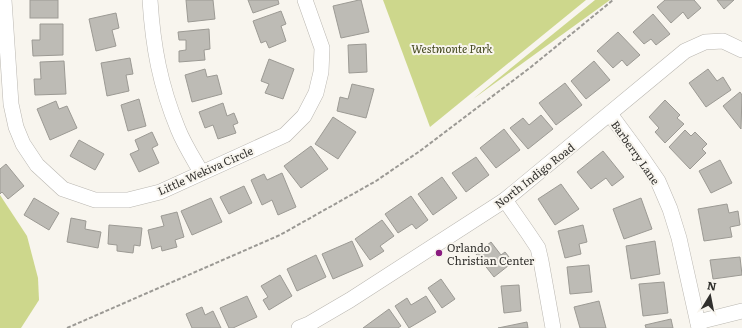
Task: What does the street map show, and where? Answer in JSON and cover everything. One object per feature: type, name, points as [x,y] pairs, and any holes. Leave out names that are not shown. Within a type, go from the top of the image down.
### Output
[{"type":"street","name":"Little Wekiva Circle","points":[[4,0],[11,104],[16,127],[23,144],[37,165],[46,175],[63,189],[95,200],[128,200],[160,192],[285,135],[304,116],[316,93],[321,72],[322,48],[305,0]]},
{"type":"street","points":[[150,0],[156,60],[164,89],[178,130],[201,172]]},
{"type":"street","name":"North Indigo Road","points":[[298,328],[309,324],[350,300],[505,200],[685,51],[705,42],[723,41],[742,50]]},
{"type":"street","name":"Barberry Lane","points":[[610,114],[658,181],[670,209],[679,238],[698,325]]},
{"type":"street","points":[[505,200],[538,248],[542,261],[553,328]]},
{"type":"street","points":[[698,325],[742,311]]},
{"type":"path","points":[[67,328],[280,235],[376,181],[420,151],[531,67],[613,0]]},
{"type":"green space","name":"Westmonte Park","points":[[383,0],[586,0],[430,127]]},
{"type":"green space","points":[[595,0],[610,0],[473,99]]},
{"type":"green space","points":[[0,195],[27,236],[38,278],[39,300],[21,328],[0,328]]},
{"type":"building","points":[[30,0],[58,0],[58,18],[30,18]]},
{"type":"building","points":[[186,0],[213,0],[215,19],[188,22]]},
{"type":"building","points":[[248,0],[278,0],[279,4],[253,13]]},
{"type":"building","points":[[361,0],[369,32],[341,38],[333,6]]},
{"type":"building","points":[[665,0],[694,0],[701,8],[688,19],[683,12],[671,23],[657,7]]},
{"type":"building","points":[[717,0],[734,0],[724,9]]},
{"type":"building","points":[[281,11],[286,24],[281,26],[286,41],[269,48],[266,41],[261,43],[253,21]]},
{"type":"building","points":[[116,13],[119,28],[112,30],[116,46],[96,51],[89,19]]},
{"type":"building","points":[[653,14],[670,34],[656,45],[651,39],[644,44],[633,32]]},
{"type":"building","points":[[40,24],[63,24],[63,55],[33,56],[32,40],[40,40]]},
{"type":"building","points":[[209,29],[210,49],[204,50],[205,60],[179,62],[179,51],[186,50],[186,40],[179,40],[178,32]]},
{"type":"building","points":[[618,32],[640,55],[627,66],[622,60],[613,68],[597,51]]},
{"type":"building","points":[[366,44],[367,72],[349,73],[348,45]]},
{"type":"building","points":[[130,58],[133,74],[126,75],[129,91],[107,96],[101,63]]},
{"type":"building","points":[[269,59],[294,69],[283,99],[265,93],[269,84],[261,81]]},
{"type":"building","points":[[64,61],[66,94],[35,95],[34,79],[41,79],[40,62]]},
{"type":"building","points":[[594,61],[610,80],[586,99],[571,81]]},
{"type":"building","points":[[205,69],[207,77],[217,75],[222,94],[192,102],[185,75]]},
{"type":"building","points":[[708,69],[717,81],[723,77],[731,90],[706,107],[689,83]]},
{"type":"building","points":[[565,83],[582,105],[556,125],[539,103]]},
{"type":"building","points":[[352,84],[374,89],[366,118],[337,111],[340,97],[348,99]]},
{"type":"building","points":[[740,92],[742,95],[741,129],[723,106]]},
{"type":"building","points":[[139,99],[146,126],[128,131],[121,105]]},
{"type":"building","points":[[665,100],[680,115],[677,118],[684,124],[665,143],[655,132],[659,128],[649,117]]},
{"type":"building","points":[[56,101],[59,109],[67,106],[77,128],[50,140],[37,109]]},
{"type":"building","points":[[223,103],[227,116],[234,113],[238,123],[233,125],[236,133],[218,139],[213,125],[205,128],[199,112]]},
{"type":"building","points":[[541,115],[553,129],[528,149],[510,128],[523,118],[529,125]]},
{"type":"building","points":[[333,117],[356,132],[338,159],[315,144]]},
{"type":"building","points":[[504,129],[520,150],[496,168],[480,148]]},
{"type":"building","points":[[685,130],[691,136],[695,132],[707,144],[702,149],[706,153],[690,169],[669,147]]},
{"type":"building","points":[[152,132],[158,145],[152,148],[159,163],[139,172],[130,154],[139,150],[135,140]]},
{"type":"building","points":[[79,140],[104,154],[95,170],[70,156]]},
{"type":"building","points":[[311,146],[328,169],[301,188],[284,166]]},
{"type":"building","points":[[603,151],[624,177],[612,186],[606,178],[591,189],[577,172]]},
{"type":"building","points":[[476,157],[489,175],[466,192],[452,173]]},
{"type":"building","points":[[720,160],[732,183],[711,193],[699,171]]},
{"type":"building","points":[[6,164],[24,186],[8,199],[2,192],[0,194],[0,169]]},
{"type":"building","points":[[282,173],[296,207],[278,215],[272,200],[262,205],[251,180],[264,174],[267,180]]},
{"type":"building","points":[[442,177],[457,198],[433,215],[418,194]]},
{"type":"building","points":[[561,184],[579,209],[555,225],[538,199]]},
{"type":"building","points":[[244,186],[252,203],[229,214],[220,197]]},
{"type":"building","points":[[411,196],[428,220],[416,229],[412,224],[398,233],[385,214]]},
{"type":"building","points":[[34,198],[59,213],[49,230],[24,215]]},
{"type":"building","points":[[211,198],[222,222],[192,235],[181,211]]},
{"type":"building","points":[[641,198],[652,229],[624,239],[613,209]]},
{"type":"building","points":[[727,204],[729,213],[738,211],[740,225],[730,227],[732,237],[704,241],[698,209]]},
{"type":"building","points":[[177,212],[184,237],[175,240],[177,247],[162,251],[161,246],[152,249],[148,230],[164,226],[161,216]]},
{"type":"building","points":[[71,218],[86,221],[85,229],[101,232],[98,248],[67,242]]},
{"type":"building","points":[[382,220],[394,236],[380,246],[384,251],[370,260],[355,239]]},
{"type":"building","points":[[109,225],[142,228],[140,246],[134,245],[133,253],[117,251],[117,245],[108,244]]},
{"type":"building","points":[[583,225],[587,242],[579,244],[581,254],[565,258],[558,231]]},
{"type":"building","points":[[352,241],[363,266],[333,279],[322,254]]},
{"type":"building","points":[[655,241],[660,274],[631,279],[626,246]]},
{"type":"building","points":[[491,242],[501,255],[505,252],[513,262],[494,277],[476,254]]},
{"type":"building","points":[[316,255],[326,277],[297,291],[287,269]]},
{"type":"building","points":[[740,257],[742,275],[713,279],[710,260]]},
{"type":"building","points":[[589,265],[592,292],[570,294],[567,267]]},
{"type":"building","points":[[280,275],[292,296],[269,310],[263,300],[268,297],[261,286]]},
{"type":"building","points":[[441,279],[455,299],[442,308],[428,288]]},
{"type":"building","points":[[664,282],[668,313],[643,316],[639,284]]},
{"type":"building","points":[[519,285],[521,311],[504,313],[501,286]]},
{"type":"building","points":[[247,296],[257,317],[233,328],[229,328],[220,308]]},
{"type":"building","points":[[426,296],[436,312],[409,328],[395,306],[407,298],[411,305]]},
{"type":"building","points":[[599,301],[606,328],[580,328],[574,307]]},
{"type":"building","points":[[202,307],[205,315],[213,311],[221,328],[192,328],[186,314]]},
{"type":"building","points":[[389,309],[401,326],[398,328],[363,328]]},
{"type":"building","points":[[671,319],[673,328],[646,328],[645,325]]},
{"type":"building","points":[[527,322],[528,328],[498,328]]},
{"type":"place","name":"Orlando Christian Center","points":[[439,253]]}]
